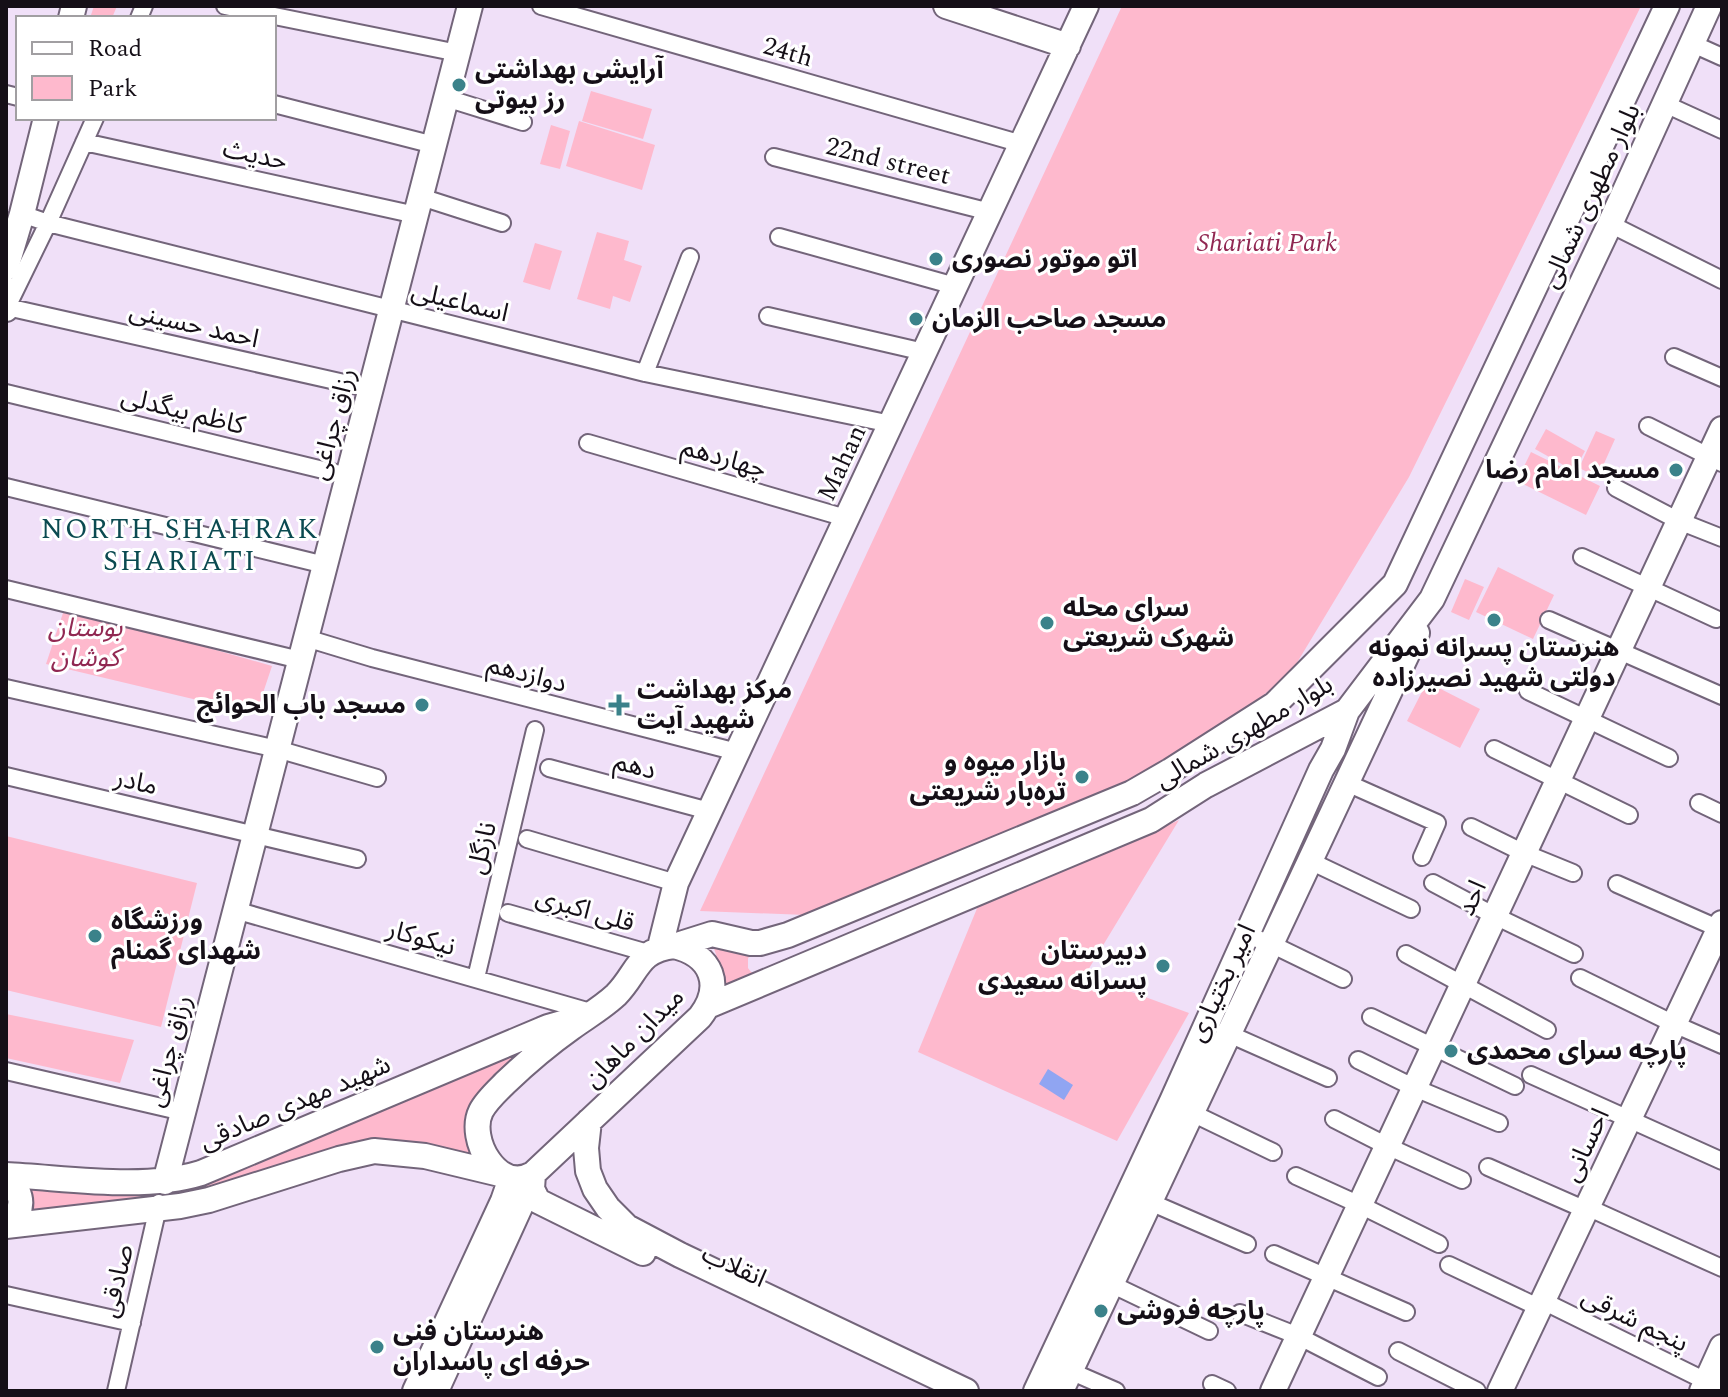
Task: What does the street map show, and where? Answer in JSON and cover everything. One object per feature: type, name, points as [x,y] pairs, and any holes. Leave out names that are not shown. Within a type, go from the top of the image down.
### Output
[{"type":"main road","name":"رزاق چراغی","points":[[165,1182],[470,6]]},
{"type":"main road","points":[[946,6],[1068,46]]},
{"type":"main road","name":"Mahan","points":[[661,949],[676,883],[1086,6]]},
{"type":"main road","name":"بلوار مطهری شمالی","points":[[661,949],[712,934],[751,943],[788,935],[1132,793],[1275,704],[1395,584],[1667,6]]},
{"type":"main road","name":"بلوار مطهری شمالی","points":[[708,1006],[1151,820],[1206,785],[1347,711],[1432,599],[1610,224],[1709,6]]},
{"type":"main road","points":[[6,268],[46,120]]},
{"type":"main road","points":[[6,289],[6,308]]},
{"type":"main road","name":"احد","points":[[1273,1391],[1679,521],[1716,460],[1722,429]]},
{"type":"main road","name":"امیر بختیاری","points":[[1036,1391],[1192,1113],[1432,599]]},
{"type":"main road","name":"امیر بختیاری","points":[[1066,1381],[1111,1284],[1247,935],[1333,749],[1347,711]]},
{"type":"main road","name":"احسانی","points":[[1500,1391],[1721,927]]},
{"type":"main road","points":[[760,943],[755,957],[756,965],[773,978]]},
{"type":"main road","name":"میدان ماهان","points":[[661,949],[687,949],[699,956],[712,980],[708,1006],[589,1121],[518,1177],[486,1158],[478,1127],[480,1112],[533,1056],[617,993],[638,963],[661,949]]},
{"type":"main road","name":"شهید مهدی صادقی","points":[[6,1175],[165,1182],[201,1173],[548,1027],[594,1013]]},
{"type":"main road","name":"انقلاب","points":[[589,1121],[586,1148],[588,1171],[595,1189],[608,1208],[627,1227],[966,1391]]},
{"type":"main road","points":[[7,1226],[180,1206],[374,1151],[425,1156],[518,1177]]},
{"type":"main road","points":[[6,1175],[18,1187],[21,1200],[18,1212],[7,1226]]},
{"type":"main road","points":[[415,1391],[503,1201],[518,1177]]},
{"type":"main road","points":[[436,1391],[521,1205],[518,1177]]},
{"type":"main road","name":"انقلاب","points":[[518,1177],[532,1189],[538,1201],[932,1391]]},
{"type":"main road","points":[[1710,1387],[1722,1347]]},
{"type":"street","points":[[225,6],[275,16]]},
{"type":"street","name":"24th","points":[[541,6],[1022,144]]},
{"type":"street","points":[[276,16],[458,53]]},
{"type":"street","points":[[1693,44],[1722,57]]},
{"type":"street","points":[[446,98],[523,122]]},
{"type":"street","points":[[1665,104],[1722,130]]},
{"type":"street","points":[[276,105],[434,145]]},
{"type":"street","points":[[6,308],[94,120]]},
{"type":"street","name":"حدیث","points":[[84,142],[502,223]]},
{"type":"street","name":"22nd street","points":[[774,157],[990,212]]},
{"type":"street","name":"اسماعیلی","points":[[22,214],[645,373],[891,424]]},
{"type":"street","points":[[1610,224],[1722,280]]},
{"type":"street","points":[[779,237],[955,286]]},
{"type":"street","points":[[645,373],[690,257]]},
{"type":"street","name":"احمد حسینی","points":[[6,308],[371,389]]},
{"type":"street","points":[[768,316],[924,352]]},
{"type":"street","points":[[1674,357],[1722,378]]},
{"type":"street","name":"کاظم بیگدلی","points":[[6,393],[348,476]]},
{"type":"street","points":[[1648,426],[1716,460]]},
{"type":"street","name":"چهاردهم","points":[[588,443],[846,518]]},
{"type":"street","points":[[6,487],[325,565]]},
{"type":"street","points":[[1616,488],[1679,521],[1722,538]]},
{"type":"street","points":[[1582,557],[1716,619]]},
{"type":"street","name":"دوازدهم","points":[[6,589],[433,675],[737,752]]},
{"type":"street","points":[[1549,620],[1722,696]]},
{"type":"street","points":[[6,688],[277,749],[377,778]]},
{"type":"street","points":[[1528,691],[1669,758]]},
{"type":"street","name":"نازگل","points":[[476,978],[535,730]]},
{"type":"street","points":[[1494,749],[1629,815]]},
{"type":"street","name":"دهم","points":[[549,768],[709,811]]},
{"type":"street","name":"مادر","points":[[6,776],[357,859]]},
{"type":"street","points":[[1347,783],[1437,823],[1422,857]]},
{"type":"street","points":[[1699,803],[1722,814]]},
{"type":"street","points":[[1471,827],[1573,873]]},
{"type":"street","points":[[527,839],[676,883]]},
{"type":"street","points":[[1310,861],[1411,909]]},
{"type":"street","points":[[1433,883],[1574,954]]},
{"type":"street","points":[[1617,884],[1721,927]]},
{"type":"street","name":"نیکوکار","points":[[235,910],[594,1013]]},
{"type":"street","name":"قلی اکبری","points":[[508,913],[661,949]]},
{"type":"street","points":[[1247,935],[1343,979]]},
{"type":"street","points":[[1406,954],[1547,1030]]},
{"type":"street","points":[[1580,978],[1722,1045]]},
{"type":"street","points":[[1371,1017],[1515,1086]]},
{"type":"street","points":[[1229,1034],[1328,1078]]},
{"type":"street","points":[[1358,1060],[1499,1123]]},
{"type":"street","points":[[6,1071],[183,1112]]},
{"type":"street","points":[[1531,1075],[1722,1161]]},
{"type":"street","points":[[1192,1113],[1273,1152]]},
{"type":"street","points":[[1334,1119],[1462,1180]]},
{"type":"street","points":[[1488,1167],[1722,1268]]},
{"type":"street","points":[[1296,1176],[1439,1244]]},
{"type":"street","name":"صادقی","points":[[116,1391],[165,1182]]},
{"type":"street","points":[[1148,1189],[1247,1244]]},
{"type":"street","points":[[1274,1254],[1406,1312]]},
{"type":"street","name":"پنجم شرقی","points":[[1449,1265],[1541,1305],[1710,1387]]},
{"type":"street","points":[[1111,1284],[1209,1331]]},
{"type":"street","points":[[6,1295],[132,1323]]},
{"type":"street","points":[[1240,1313],[1298,1336],[1378,1377]]},
{"type":"street","points":[[1398,1351],[1477,1391]]},
{"type":"street","points":[[1066,1381],[1116,1391]]},
{"type":"green space","points":[[94,6],[117,6],[113,16],[91,16]]},
{"type":"green space","name":"Shariati Park","points":[[1122,6],[1641,6],[1409,477],[1292,671],[1202,748],[806,915],[700,911]]},
{"type":"green space","points":[[591,91],[652,109],[643,139],[582,121]]},
{"type":"green space","points":[[579,121],[655,145],[642,190],[566,166]]},
{"type":"green space","points":[[551,125],[570,131],[560,169],[540,164]]},
{"type":"green space","points":[[597,232],[629,241],[624,260],[642,266],[630,302],[613,296],[610,309],[577,299]]},
{"type":"green space","points":[[535,243],[562,251],[550,290],[523,282]]},
{"type":"green space","points":[[1546,429],[1585,451],[1574,471],[1535,449]]},
{"type":"green space","points":[[1596,431],[1615,439],[1598,477],[1579,468]]},
{"type":"green space","points":[[1531,452],[1600,486],[1586,515],[1517,481]]},
{"type":"green space","points":[[1498,567],[1554,595],[1533,639],[1476,612]]},
{"type":"green space","points":[[1465,579],[1484,587],[1469,620],[1451,612]]},
{"type":"green space","name":"بوستان کوشان","points":[[65,607],[272,666],[256,714],[46,664]]},
{"type":"green space","points":[[1427,682],[1480,709],[1460,748],[1407,721]]},
{"type":"green space","points":[[1179,820],[1085,975],[1189,1013],[1117,1141],[918,1052],[978,906]]},
{"type":"green space","name":"ورزشگاه شهدای گمنام","points":[[6,836],[197,883],[161,1027],[6,990]]},
{"type":"green space","points":[[711,943],[753,954],[748,958],[748,968],[757,973],[718,992],[719,967]]},
{"type":"green space","points":[[6,1014],[134,1040],[120,1083],[6,1058]]},
{"type":"green space","points":[[550,1038],[505,1072],[479,1158],[383,1147],[224,1187],[190,1192],[191,1188]]},
{"type":"green space","points":[[32,1186],[146,1195],[148,1198],[36,1215],[28,1209]]},
{"type":"water","points":[[1048,1069],[1073,1085],[1064,1100],[1039,1084]]},
{"type":"place","name":"آرایشی بهداشتی رز بیوتی","points":[[459,85]]},
{"type":"place","name":"اتو موتور نصوری","points":[[936,259]]},
{"type":"place","name":"مسجد صاحب الزمان","points":[[916,319]]},
{"type":"place","name":"مسجد امام رضا","points":[[1676,470]]},
{"type":"place","name":"هنرستان پسرانه نمونه دولتی شهید نصیرزاده","points":[[1494,620]]},
{"type":"place","name":"سرای محله شهرک شریعتی","points":[[1047,623]]},
{"type":"place","name":"مسجد باب الحوائج","points":[[422,705]]},
{"type":"place","name":"مرکز بهداشت شهید آیت","points":[[619,705]]},
{"type":"place","name":"بازار میوه و تره‌بار شریعتی","points":[[1082,777]]},
{"type":"place","name":"ورزشگاه شهدای گمنام","points":[[95,936]]},
{"type":"place","name":"دبیرستان پسرانه سعیدی","points":[[1163,966]]},
{"type":"place","name":"پارچه سرای محمدی","points":[[1451,1051]]},
{"type":"place","name":"پارچه فروشی","points":[[1101,1311]]},
{"type":"place","name":"هنرستان فنی حرفه ای پاسداران","points":[[377,1347]]},
{"type":"district","name":"NORTH SHAHRAK SHARIATI","points":[[180,545]]}]
